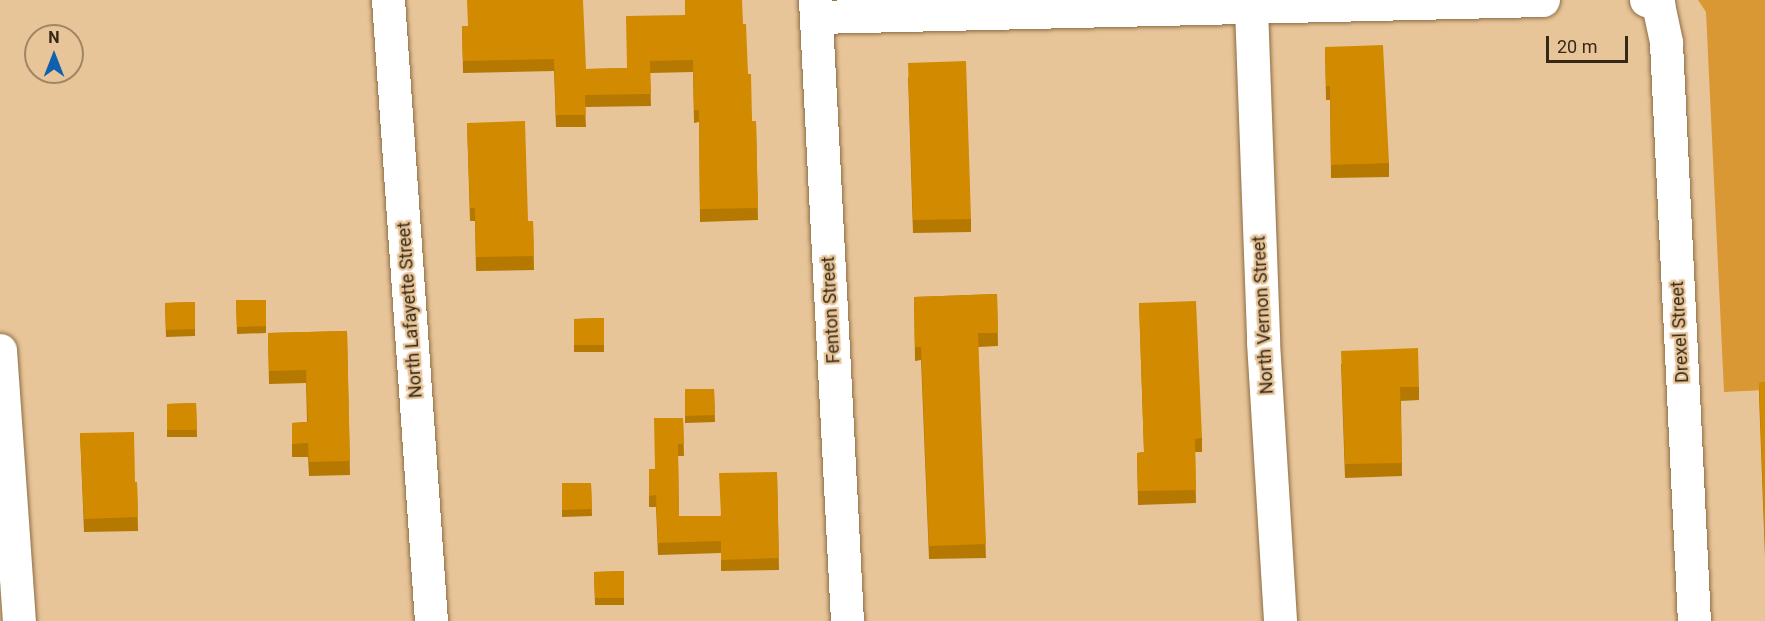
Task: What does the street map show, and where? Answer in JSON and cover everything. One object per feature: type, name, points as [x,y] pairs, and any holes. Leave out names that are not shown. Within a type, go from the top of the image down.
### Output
[{"type":"street","name":"North Lafayette Street","points":[[388,0],[431,621]]},
{"type":"street","points":[[815,9],[1251,8],[1393,2],[1543,0]]},
{"type":"street","name":"Drexel Street","points":[[1646,0],[1658,4],[1666,43],[1694,621]]},
{"type":"street","name":"North Vernon Street","points":[[1251,8],[1263,342],[1280,621]]},
{"type":"street","name":"Fenton Street","points":[[815,9],[847,621]]},
{"type":"street","points":[[0,350],[19,621]]},
{"type":"shaded area","points":[[1698,0],[1765,0],[1765,390],[1724,392],[1706,12]]},
{"type":"building","points":[[467,0],[583,0],[586,69],[627,68],[626,16],[685,15],[685,0],[742,0],[743,24],[746,24],[748,74],[751,74],[752,121],[756,121],[758,208],[700,209],[699,110],[694,110],[693,60],[650,61],[651,94],[585,95],[586,115],[556,115],[554,59],[463,61],[462,26],[468,26]]},
{"type":"building","points":[[1383,45],[1389,163],[1331,165],[1330,86],[1326,86],[1325,47]]},
{"type":"building","points":[[966,61],[971,219],[913,220],[908,63]]},
{"type":"building","points":[[525,121],[528,221],[533,221],[534,256],[476,257],[475,208],[470,208],[467,123]]},
{"type":"building","points":[[997,294],[998,333],[978,333],[986,544],[929,546],[921,347],[915,347],[914,297]]},
{"type":"building","points":[[236,300],[266,300],[266,326],[237,327]]},
{"type":"building","points":[[1196,301],[1202,438],[1195,439],[1196,490],[1138,491],[1137,453],[1144,452],[1139,303]]},
{"type":"building","points":[[195,302],[195,329],[166,330],[165,303]]},
{"type":"building","points":[[604,318],[604,345],[574,345],[574,319]]},
{"type":"building","points":[[347,331],[350,461],[309,462],[308,443],[292,444],[292,423],[308,422],[306,370],[269,371],[268,333]]},
{"type":"building","points":[[1418,348],[1419,387],[1400,387],[1402,463],[1345,464],[1341,351]]},
{"type":"building","points":[[1765,382],[1765,544],[1759,383]]},
{"type":"building","points":[[685,389],[714,389],[715,415],[685,416]]},
{"type":"building","points":[[196,403],[197,430],[167,430],[167,404]]},
{"type":"building","points":[[654,418],[683,418],[684,444],[678,444],[679,516],[721,516],[719,473],[777,472],[779,558],[721,560],[721,541],[658,543],[656,495],[649,496],[649,469],[655,469]]},
{"type":"building","points":[[134,432],[138,517],[84,519],[80,433]]},
{"type":"building","points":[[562,483],[591,483],[592,509],[562,510]]},
{"type":"building","points":[[624,571],[624,598],[595,598],[594,572]]}]
